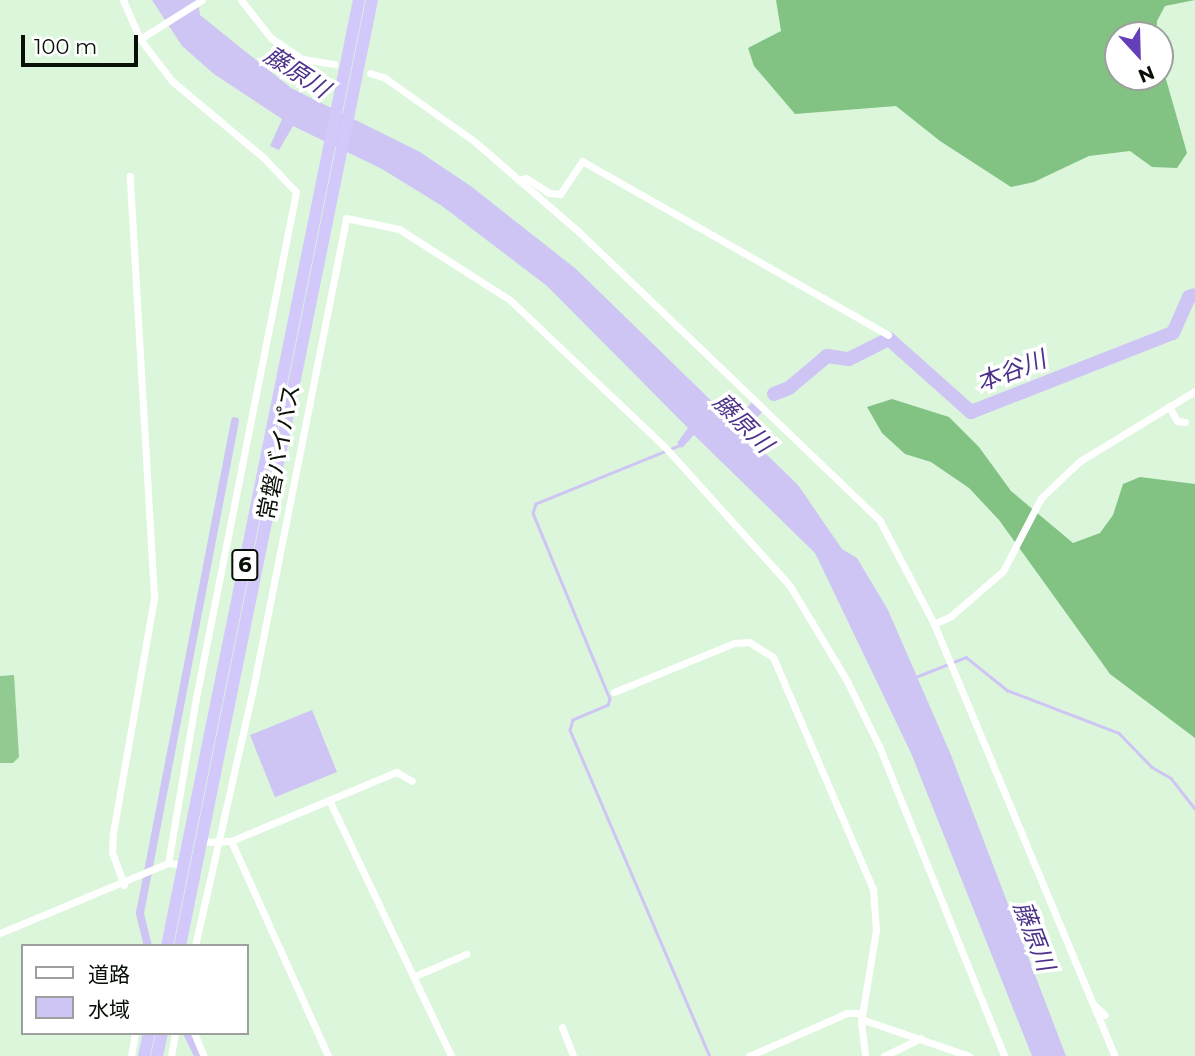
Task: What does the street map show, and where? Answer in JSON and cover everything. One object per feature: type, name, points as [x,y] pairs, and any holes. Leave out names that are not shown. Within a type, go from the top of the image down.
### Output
[{"type":"highway","name":"常磐バイパス","points":[[180,944],[328,186],[345,71],[359,0]]},
{"type":"highway","name":"常磐バイパス","points":[[345,71],[372,0]]},
{"type":"highway","name":"常磐バイパス","points":[[167,944],[328,186]]},
{"type":"highway","points":[[145,1056],[149,1035]]},
{"type":"highway","points":[[158,1056],[162,1035]]},
{"type":"street","points":[[123,0],[140,39],[188,96],[263,158],[296,192],[209,630],[168,863]]},
{"type":"street","points":[[140,39],[202,0]]},
{"type":"street","points":[[241,0],[271,38],[302,59],[345,71]]},
{"type":"street","points":[[370,73],[385,78],[474,141],[880,521],[933,624],[1115,1056]]},
{"type":"street","points":[[518,180],[526,178],[549,193],[560,194],[582,161],[888,335]]},
{"type":"street","points":[[124,885],[112,852],[113,834],[154,597],[130,176]]},
{"type":"street","points":[[195,944],[257,667],[346,218],[383,224],[410,235],[510,300],[654,436],[790,586],[835,660],[879,746],[1003,1056]]},
{"type":"street","points":[[933,624],[951,616],[1003,571],[1041,498],[1080,461],[1195,391]]},
{"type":"street","points":[[1169,406],[1177,421],[1185,422]]},
{"type":"street","points":[[614,692],[734,643],[749,642],[773,657],[873,889],[876,930],[861,1016],[865,1056]]},
{"type":"street","points":[[201,842],[231,842],[396,772],[412,781]]},
{"type":"street","points":[[330,802],[451,1056]]},
{"type":"street","points":[[231,842],[328,1056]]},
{"type":"street","points":[[0,933],[153,873],[168,863],[184,864]]},
{"type":"street","points":[[415,976],[466,954]]},
{"type":"street","points":[[1093,1004],[1105,1015]]},
{"type":"street","points":[[749,1056],[846,1013],[861,1016],[969,1056]]},
{"type":"street","points":[[562,1027],[573,1056]]},
{"type":"street","points":[[131,1056],[135,1035]]},
{"type":"street","points":[[171,1056],[175,1035]]},
{"type":"street","points":[[195,1035],[204,1056]]},
{"type":"street","points":[[884,1056],[921,1038]]},
{"type":"green space","points":[[776,0],[1195,0],[1165,6],[1157,21],[1104,21],[1104,91],[1169,91],[1187,153],[1177,168],[1152,167],[1130,151],[1089,156],[1034,182],[1011,187],[940,141],[896,106],[795,114],[754,66],[748,48],[781,31]]},
{"type":"green space","points":[[892,399],[949,417],[979,447],[1011,491],[1073,543],[1100,533],[1113,515],[1123,484],[1140,477],[1195,484],[1195,738],[1110,674],[999,520],[969,488],[931,462],[905,454],[882,433],[867,407]]},
{"type":"green space","points":[[14,675],[19,757],[13,763],[0,763],[0,676]]},
{"type":"water","points":[[152,0],[198,0],[200,15],[291,88],[420,152],[472,187],[576,269],[798,485],[842,549],[857,558],[888,610],[951,755],[1066,1056],[1032,1056],[911,753],[815,553],[694,435],[682,448],[677,443],[688,428],[547,286],[442,206],[382,169],[293,126],[279,150],[270,146],[282,119],[214,74],[182,46]]},
{"type":"water","points":[[312,710],[337,772],[275,797],[250,735]]},
{"type":"waterway","name":"本谷川","points":[[774,394],[789,388],[827,356],[849,359],[889,339],[971,412],[1173,333],[1189,297],[1195,295]]},
{"type":"waterway","name":"本谷川","points":[[731,439],[756,408]]},
{"type":"waterway","points":[[148,944],[140,913],[235,421]]},
{"type":"waterway","points":[[681,445],[536,504],[533,513],[610,699],[608,705],[573,720],[570,730],[710,1056]]},
{"type":"waterway","points":[[913,678],[966,657],[1007,690],[1119,733],[1152,767],[1171,778],[1195,809]]},
{"type":"waterway","points":[[188,1035],[198,1056]]},
{"type":"water label","name":"藤原川","points":[[297,72]]},
{"type":"water label","name":"藤原川","points":[[743,423]]},
{"type":"water label","name":"藤原川","points":[[1034,936]]}]
